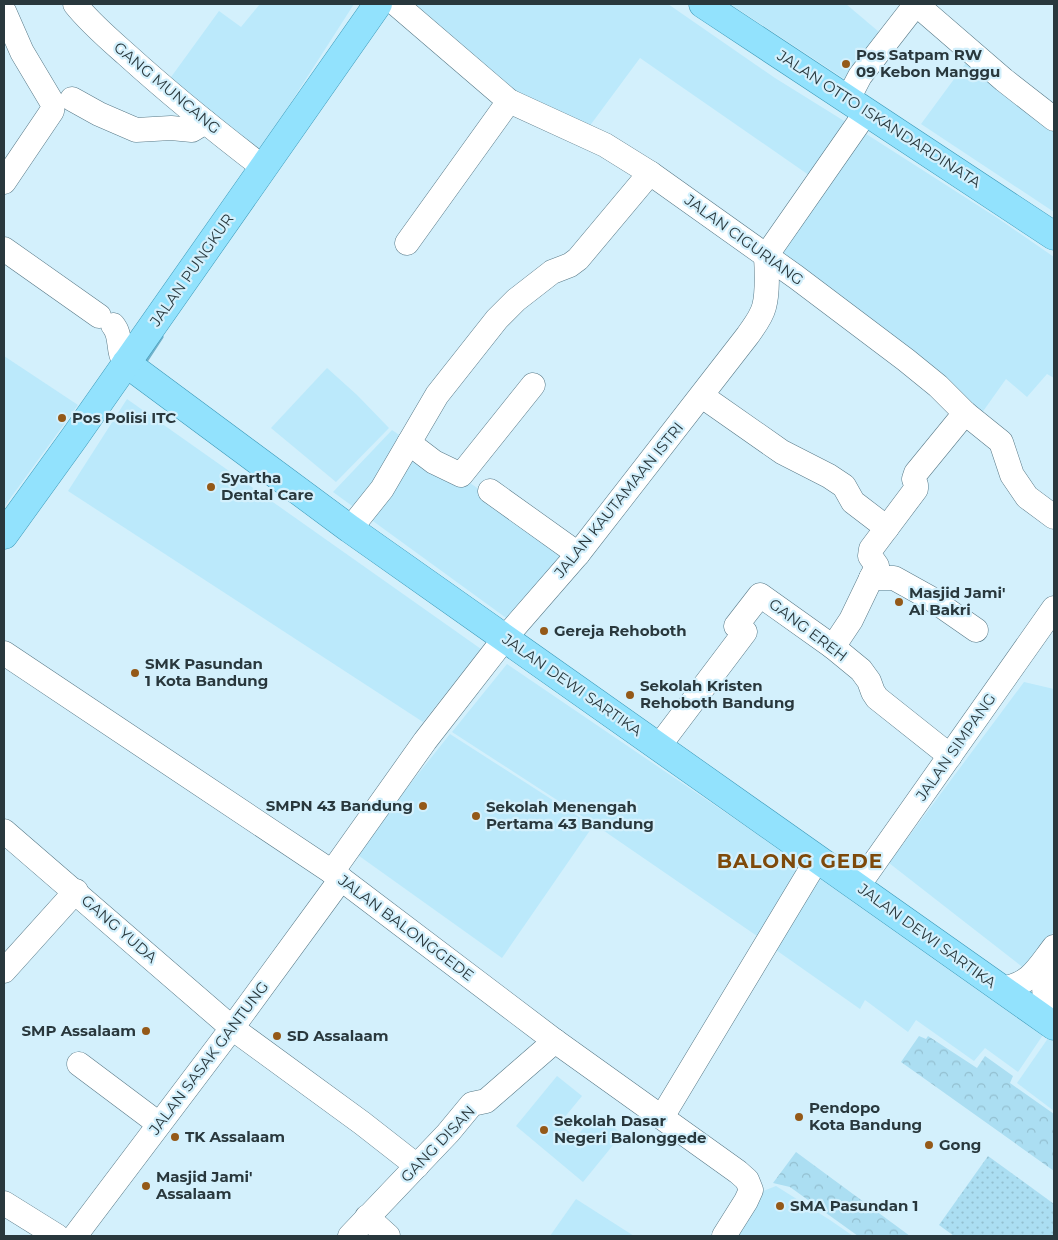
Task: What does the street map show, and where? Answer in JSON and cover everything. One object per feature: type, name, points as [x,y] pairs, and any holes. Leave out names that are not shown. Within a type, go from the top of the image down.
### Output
[{"type":"main road","name":"JALAN PUNGKUR","points":[[4,535],[378,4]]},
{"type":"main road","name":"JALAN OTTO ISKANDARDINATA","points":[[703,4],[1054,236]]},
{"type":"main road","name":"JALAN DEWI SARTIKA","points":[[126,363],[350,529],[1054,1026]]},
{"type":"street","name":"GANG MUNCANG","points":[[75,4],[86,18],[122,51],[204,122],[264,168]]},
{"type":"street","name":"JALAN CIGURIANG","points":[[396,4],[509,101],[605,146],[650,173],[796,277],[906,360],[938,386],[965,413],[1001,442],[1012,475],[1028,497],[1054,517]]},
{"type":"street","points":[[766,256],[858,105],[860,76],[916,4],[1004,80],[1054,119]]},
{"type":"street","points":[[4,11],[22,52],[53,104],[52,111],[4,182]]},
{"type":"street","points":[[72,99],[99,114],[136,130],[171,128],[192,130],[204,122]]},
{"type":"street","points":[[407,243],[509,101]]},
{"type":"street","points":[[350,529],[382,489],[437,395],[497,319],[516,300],[552,272],[570,265],[578,259],[650,173]]},
{"type":"street","points":[[4,249],[106,320],[117,330],[120,356],[126,363]]},
{"type":"street","name":"JALAN KAUTAMAAN ISTRI","points":[[336,875],[414,755],[505,638],[578,554],[748,335],[759,319],[764,307],[768,275],[766,256]]},
{"type":"street","points":[[764,307],[796,277]]},
{"type":"street","points":[[409,443],[434,462],[461,475],[533,385]]},
{"type":"street","points":[[702,396],[782,452],[829,476],[844,486],[853,502],[887,528]]},
{"type":"street","points":[[833,647],[851,620],[878,566],[869,553],[916,488],[914,478],[916,474],[965,413]]},
{"type":"street","points":[[490,491],[578,554]]},
{"type":"street","points":[[871,578],[894,578],[930,598],[976,630]]},
{"type":"street","name":"GANG EREH","points":[[658,746],[745,632],[736,626],[760,595],[833,647],[870,681],[873,692],[878,698],[950,756]]},
{"type":"street","name":"JALAN SIMPANG","points":[[858,886],[1054,608]]},
{"type":"street","name":"JALAN BALONGGEDE","points":[[4,652],[336,875],[555,1041],[747,1180],[751,1190],[724,1236]]},
{"type":"street","name":"GANG YUDA","points":[[4,831],[76,891],[232,1028],[417,1166]]},
{"type":"street","points":[[662,1117],[818,858]]},
{"type":"street","name":"JALAN SASAK GANTUNG","points":[[75,1236],[232,1028],[336,875]]},
{"type":"street","points":[[4,971],[76,891]]},
{"type":"street","points":[[1001,989],[1014,987],[1025,982],[1054,947]]},
{"type":"street","points":[[1054,962],[1050,966],[1044,998],[1054,1012]]},
{"type":"street","name":"GANG DISAN","points":[[350,1236],[417,1166],[472,1104],[486,1101],[555,1041]]},
{"type":"street","points":[[79,1064],[158,1124]]},
{"type":"street","points":[[4,1203],[57,1236]]},
{"type":"street","points":[[368,1217],[388,1236]]},
{"type":"shaded area","points":[[260,4],[354,4],[256,157],[166,84],[219,11],[241,27]]},
{"type":"shaded area","points":[[405,4],[668,4],[775,78],[849,124],[813,178],[640,58],[586,131],[517,98]]},
{"type":"shaded area","points":[[730,4],[846,4],[885,37],[849,82]]},
{"type":"shaded area","points":[[971,56],[1054,123],[1054,212],[921,124]]},
{"type":"shaded area","points":[[860,130],[999,219],[1054,257],[1054,378],[1047,374],[1027,397],[1006,379],[979,417],[779,251]]},
{"type":"shaded area","points":[[4,356],[78,405],[4,507]]},
{"type":"shaded area","points":[[327,368],[389,428],[336,482],[271,428]]},
{"type":"shaded area","points":[[127,399],[481,649],[423,722],[68,491]]},
{"type":"shaded area","points":[[392,430],[567,549],[513,623],[333,492]]},
{"type":"shaded area","points":[[507,664],[804,866],[757,936],[594,824],[452,732]]},
{"type":"shaded area","points":[[1024,682],[1054,689],[1054,931],[1025,969],[889,863]]},
{"type":"shaded area","points":[[450,734],[593,826],[502,958],[355,853]]},
{"type":"shaded area","points":[[821,876],[1045,1032],[1018,1072],[985,1048],[974,1061],[916,1020],[908,1032],[865,1000],[860,1009],[776,950]]},
{"type":"shaded area","points":[[1051,1034],[1054,1037],[1054,1111],[1017,1083]]},
{"type":"shaded area","name":"Sekolah Dasar Negeri Balonggede","points":[[557,1076],[582,1096],[559,1124],[576,1137],[596,1113],[622,1134],[583,1182],[516,1126]]},
{"type":"shaded area","name":"SMA Pasundan 1","points":[[776,1186],[853,1236],[734,1236],[761,1192]]},
{"type":"shaded area","points":[[576,1199],[634,1236],[550,1236]]},
{"type":"green space","points":[[919,1036],[926,1039],[928,1036],[977,1068],[985,1056],[1013,1076],[1010,1083],[1054,1114],[1054,1171],[901,1062]]},
{"type":"green space","points":[[796,1152],[910,1236],[858,1236],[790,1187],[773,1183]]},
{"type":"green space","points":[[988,1156],[1054,1204],[1054,1236],[954,1236],[939,1225]]},
{"type":"waterway","points":[[142,366],[161,337]]},
{"type":"place","name":"Pos Satpam RW 09 Kebon Manggu","points":[[846,64]]},
{"type":"place","name":"Pos Polisi ITC","points":[[62,418]]},
{"type":"place","name":"Syartha Dental Care","points":[[211,487]]},
{"type":"place","name":"Masjid Jami' Al Bakri","points":[[899,602]]},
{"type":"place","name":"Gereja Rehoboth","points":[[544,631]]},
{"type":"place","name":"SMK Pasundan 1 Kota Bandung","points":[[135,673]]},
{"type":"place","name":"Sekolah Kristen Rehoboth Bandung","points":[[630,695]]},
{"type":"place","name":"SMPN 43 Bandung","points":[[423,806]]},
{"type":"place","name":"Sekolah Menengah Pertama 43 Bandung","points":[[476,816]]},
{"type":"place","name":"SMP Assalaam","points":[[146,1031]]},
{"type":"place","name":"SD Assalaam","points":[[277,1036]]},
{"type":"place","name":"Pendopo Kota Bandung","points":[[799,1117]]},
{"type":"place","name":"Sekolah Dasar Negeri Balonggede","points":[[544,1130]]},
{"type":"place","name":"TK Assalaam","points":[[175,1137]]},
{"type":"place","name":"Gong","points":[[929,1145]]},
{"type":"place","name":"Masjid Jami' Assalaam","points":[[146,1186]]},
{"type":"place","name":"SMA Pasundan 1","points":[[780,1206]]},
{"type":"district","name":"BALONG GEDE","points":[[800,861]]}]
